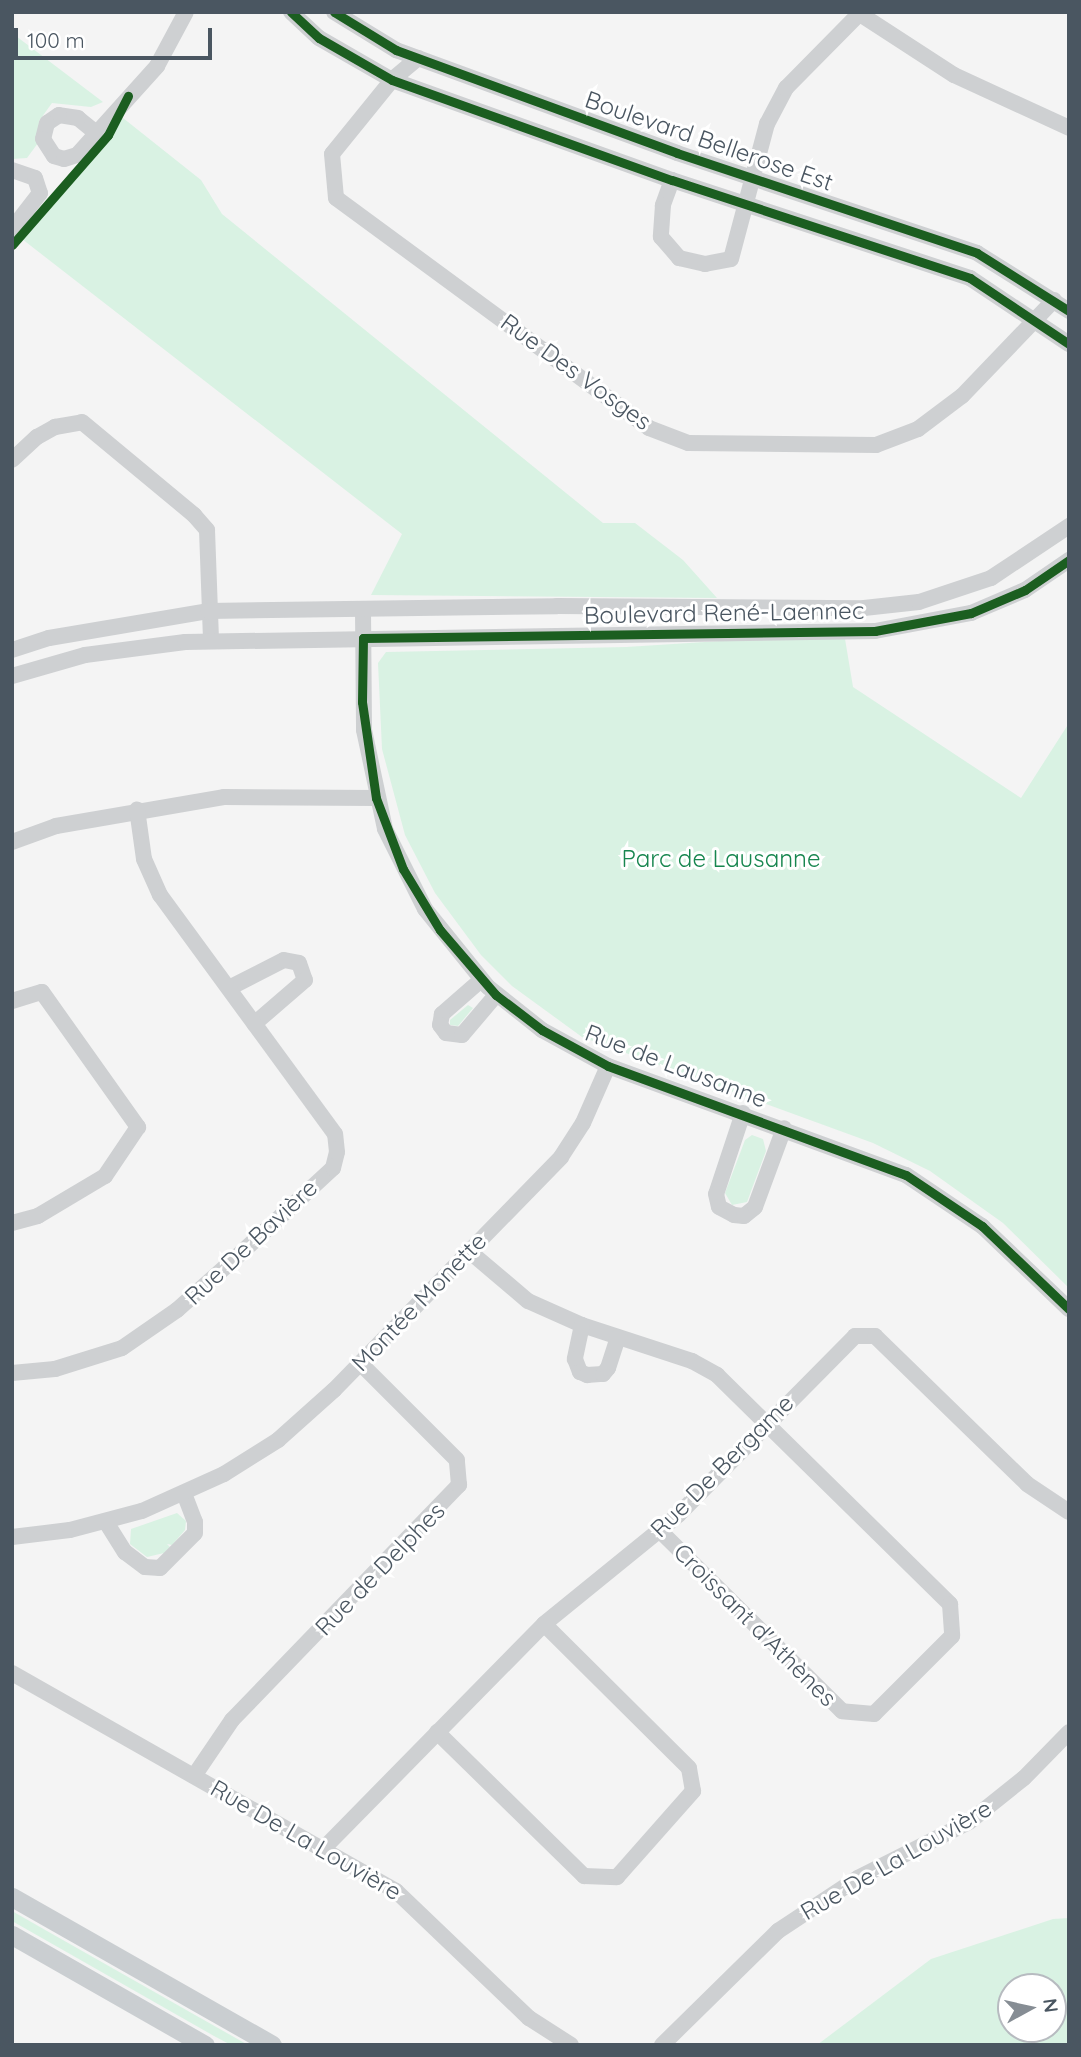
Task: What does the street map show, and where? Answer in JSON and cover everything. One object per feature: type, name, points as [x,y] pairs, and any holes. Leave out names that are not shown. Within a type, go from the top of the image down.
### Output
[{"type":"main road","points":[[12,1897],[272,2045]]},
{"type":"main road","points":[[12,1935],[205,2045]]},
{"type":"street","points":[[95,132],[157,66],[186,12]]},
{"type":"street","name":"Boulevard Bellerose Est","points":[[290,12],[319,38],[392,80],[672,180],[970,278],[1069,344]]},
{"type":"street","name":"Boulevard Bellerose Est","points":[[334,12],[396,50],[978,253],[1069,311]]},
{"type":"street","points":[[745,205],[767,124],[786,88],[860,13],[954,75],[1069,128]]},
{"type":"street","name":"Rue Des Vosges","points":[[418,58],[392,80],[332,154],[336,198],[649,428],[688,443],[876,445],[918,429],[962,396],[1054,300]]},
{"type":"street","points":[[12,170],[34,178],[40,194],[14,223]]},
{"type":"street","name":"Boulevard Bellerose Est","points":[[672,180],[663,205],[661,237],[679,258],[705,264],[731,259],[745,205]]},
{"type":"street","points":[[12,460],[37,437],[55,427],[82,422],[93,428],[207,530],[211,641]]},
{"type":"street","name":"Boulevard René-Laennec","points":[[12,650],[49,638],[208,611],[363,611],[556,606],[864,608],[919,602],[991,578],[1069,526]]},
{"type":"street","name":"Boulevard René-Laennec","points":[[12,676],[85,655],[211,641],[875,631],[971,613],[1026,590],[1069,560]]},
{"type":"street","name":"Rue de Lausanne","points":[[363,611],[363,730],[376,798],[399,860],[425,909],[496,995],[542,1030],[608,1066],[883,1165],[934,1191],[982,1226],[1069,1309]]},
{"type":"street","points":[[12,842],[56,826],[224,797],[376,798]]},
{"type":"street","name":"Rue De Bavière","points":[[12,1373],[55,1369],[122,1348],[177,1310],[333,1168],[337,1153],[335,1135],[254,1024],[231,987],[160,895],[144,859],[137,810]]},
{"type":"street","points":[[231,987],[284,960],[299,963],[305,980],[254,1024]]},
{"type":"street","points":[[481,980],[442,1014],[440,1025],[446,1033],[463,1035],[496,995]]},
{"type":"street","points":[[12,1001],[42,992],[138,1127],[106,1175],[38,1216],[12,1223]]},
{"type":"street","name":"Montée Monette","points":[[12,1536],[106,1522],[184,1494],[278,1440],[360,1363],[567,1149],[608,1066]]},
{"type":"street","name":"Rue de Lausanne","points":[[743,1113],[716,1194],[717,1204],[727,1213],[744,1216],[755,1207],[783,1128]]},
{"type":"street","name":"Croissant d'Athènes","points":[[469,1251],[518,1294],[582,1325],[705,1367],[766,1423],[950,1604],[952,1636],[874,1714],[842,1712],[660,1531]]},
{"type":"street","points":[[582,1325],[575,1359],[580,1372],[587,1375],[596,1376],[608,1368],[618,1338]]},
{"type":"street","name":"Rue De Bergame","points":[[323,1849],[544,1624],[660,1531],[848,1340],[868,1334],[881,1340],[1027,1484],[1069,1511]]},
{"type":"street","name":"Rue de Delphes","points":[[194,1776],[232,1720],[459,1485],[457,1460],[360,1363]]},
{"type":"street","points":[[106,1522],[125,1552],[145,1567],[160,1568],[195,1533],[195,1522],[184,1494]]},
{"type":"street","points":[[437,1732],[584,1876],[617,1877],[693,1791],[689,1768],[544,1624]]},
{"type":"street","name":"Rue De La Louvière","points":[[12,1673],[406,1898],[529,2018],[571,2045]]},
{"type":"street","name":"Rue De La Louvière","points":[[662,2045],[778,1931],[858,1878],[969,1822],[1066,1741]]},
{"type":"green space","points":[[12,33],[103,102],[91,107],[52,103],[39,121],[38,143],[27,158],[12,159]]},
{"type":"green space","points":[[123,118],[201,180],[222,214],[603,523],[635,523],[683,560],[717,598],[371,595],[402,534],[22,239]]},
{"type":"green space","name":"Parc de Lausanne","points":[[844,633],[853,687],[1021,798],[1069,723],[1069,1288],[1003,1223],[930,1171],[873,1143],[582,1037],[512,986],[481,955],[435,893],[405,835],[382,749],[378,663],[386,652],[626,647]]},
{"type":"green space","points":[[468,1005],[473,1008],[458,1026],[450,1025],[450,1020]]},
{"type":"green space","points":[[752,1135],[763,1139],[766,1151],[747,1202],[732,1205],[725,1193],[745,1140]]},
{"type":"green space","points":[[177,1513],[186,1521],[185,1530],[172,1545],[167,1544],[170,1547],[164,1553],[147,1557],[130,1544],[131,1529]]},
{"type":"green space","points":[[12,1911],[248,2045],[231,2045],[214,2036],[12,1921]]},
{"type":"green space","points":[[1069,1918],[1069,2045],[817,2045],[931,1959],[1053,1919]]},
{"type":"cycle path","points":[[291,12],[319,38],[392,80],[672,180],[970,278],[1069,344]]},
{"type":"cycle path","points":[[334,12],[396,50],[677,153],[977,253],[1069,311]]},
{"type":"cycle path","points":[[12,245],[108,135],[128,96]]},
{"type":"cycle path","points":[[1069,560],[1025,590],[971,613],[875,631],[363,638],[362,702],[376,798],[403,869],[440,930],[496,995],[542,1030],[608,1066],[906,1175],[982,1226],[1069,1309]]}]
